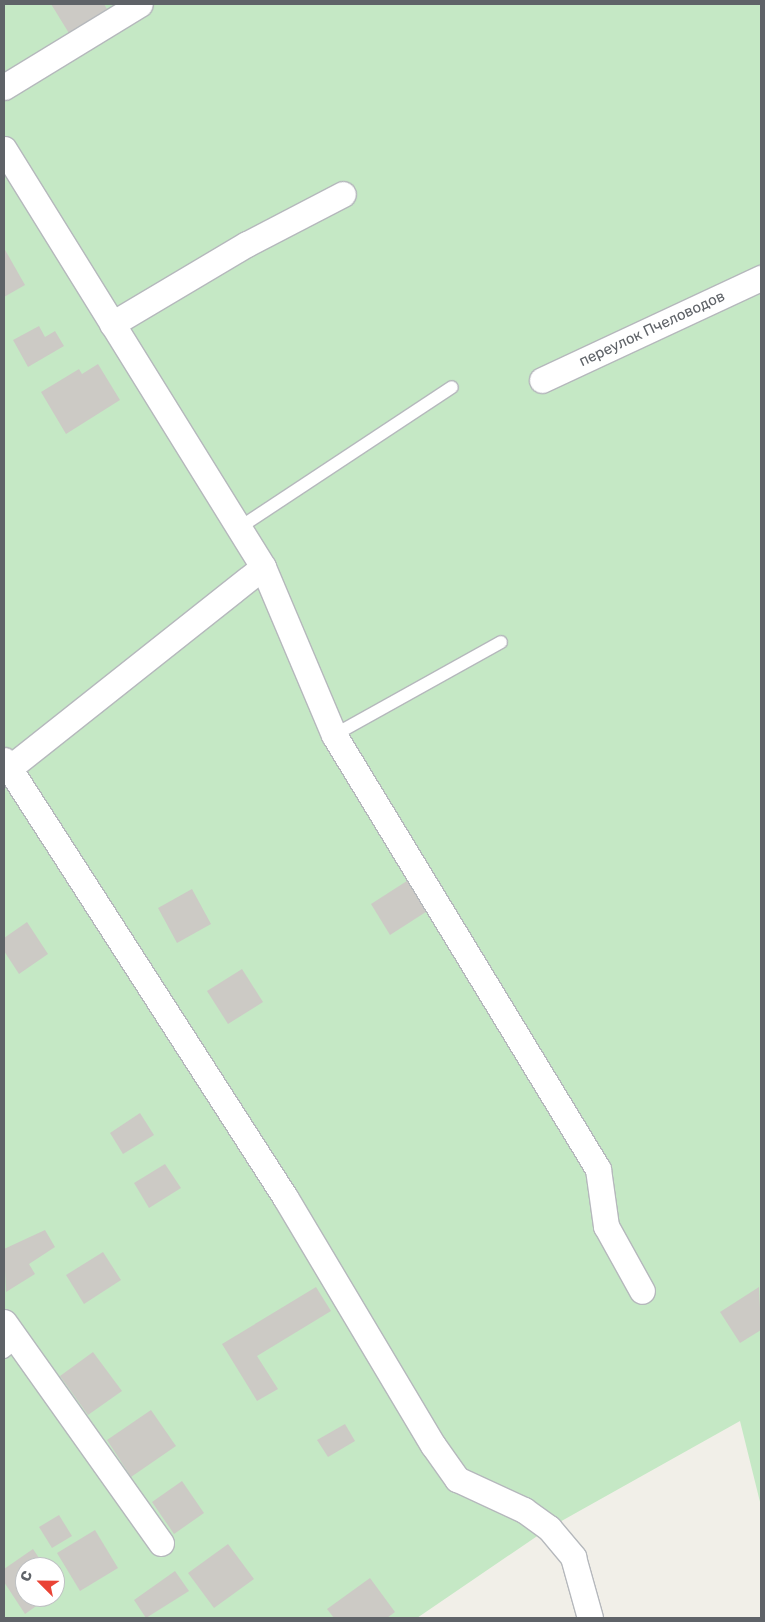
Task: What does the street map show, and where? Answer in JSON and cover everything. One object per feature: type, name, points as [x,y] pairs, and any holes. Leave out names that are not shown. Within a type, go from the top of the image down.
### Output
[{"type":"street","points":[[4,88],[139,4]]},
{"type":"street","points":[[4,150],[263,567],[334,736],[598,1169],[606,1226],[642,1291]]},
{"type":"street","points":[[112,324],[247,244],[343,194]]},
{"type":"street","name":"переулок Пчеловодов","points":[[542,380],[761,278]]},
{"type":"street","points":[[263,567],[6,767],[285,1197],[433,1445],[457,1479],[524,1510],[549,1528],[573,1557],[590,1618]]},
{"type":"street","points":[[4,1322],[11,1347],[161,1543]]},
{"type":"lane","points":[[239,528],[452,387]]},
{"type":"lane","points":[[334,736],[501,642]]},
{"type":"green space","points":[[4,4],[761,4],[761,1506],[740,1421],[549,1528],[417,1618],[4,1618]]},
{"type":"building","points":[[51,4],[104,4],[107,9],[99,14],[105,24],[75,43]]},
{"type":"building","points":[[4,248],[25,285],[4,297]]},
{"type":"building","points":[[39,326],[45,337],[55,331],[64,346],[28,367],[13,340]]},
{"type":"building","points":[[98,364],[120,400],[66,434],[41,392],[79,369],[82,374]]},
{"type":"building","points":[[410,879],[429,910],[390,935],[371,904]]},
{"type":"building","points":[[192,889],[211,924],[177,943],[158,908]]},
{"type":"building","points":[[27,922],[48,954],[19,974],[4,951],[4,938]]},
{"type":"building","points":[[242,969],[263,1002],[228,1024],[207,991]]},
{"type":"building","points":[[140,1113],[154,1135],[123,1154],[110,1133]]},
{"type":"building","points":[[165,1164],[181,1188],[149,1208],[134,1183]]},
{"type":"building","points":[[45,1230],[55,1247],[29,1264],[35,1274],[6,1292],[4,1249]]},
{"type":"building","points":[[103,1252],[121,1280],[84,1304],[66,1275]]},
{"type":"building","points":[[316,1287],[331,1311],[257,1356],[278,1389],[257,1401],[222,1344]]},
{"type":"building","points":[[759,1287],[761,1330],[740,1343],[720,1312]]},
{"type":"building","points":[[93,1352],[122,1391],[88,1415],[60,1376]]},
{"type":"building","points":[[151,1410],[176,1446],[131,1477],[107,1440]]},
{"type":"building","points":[[345,1424],[355,1441],[328,1457],[317,1440]]},
{"type":"building","points":[[182,1481],[204,1513],[174,1534],[152,1502]]},
{"type":"building","points":[[59,1515],[72,1536],[52,1548],[39,1527]]},
{"type":"building","points":[[95,1530],[118,1568],[80,1591],[65,1566],[65,1557],[59,1557],[57,1553]]},
{"type":"building","points":[[228,1544],[254,1579],[214,1608],[188,1573]]},
{"type":"building","points":[[33,1549],[38,1557],[21,1557]]},
{"type":"building","points":[[15,1561],[15,1599],[4,1582],[4,1569]]},
{"type":"building","points":[[175,1571],[189,1591],[146,1618],[134,1600]]},
{"type":"building","points":[[370,1578],[395,1612],[387,1618],[334,1618],[327,1609]]},
{"type":"building","points":[[20,1607],[35,1607],[25,1614]]}]
